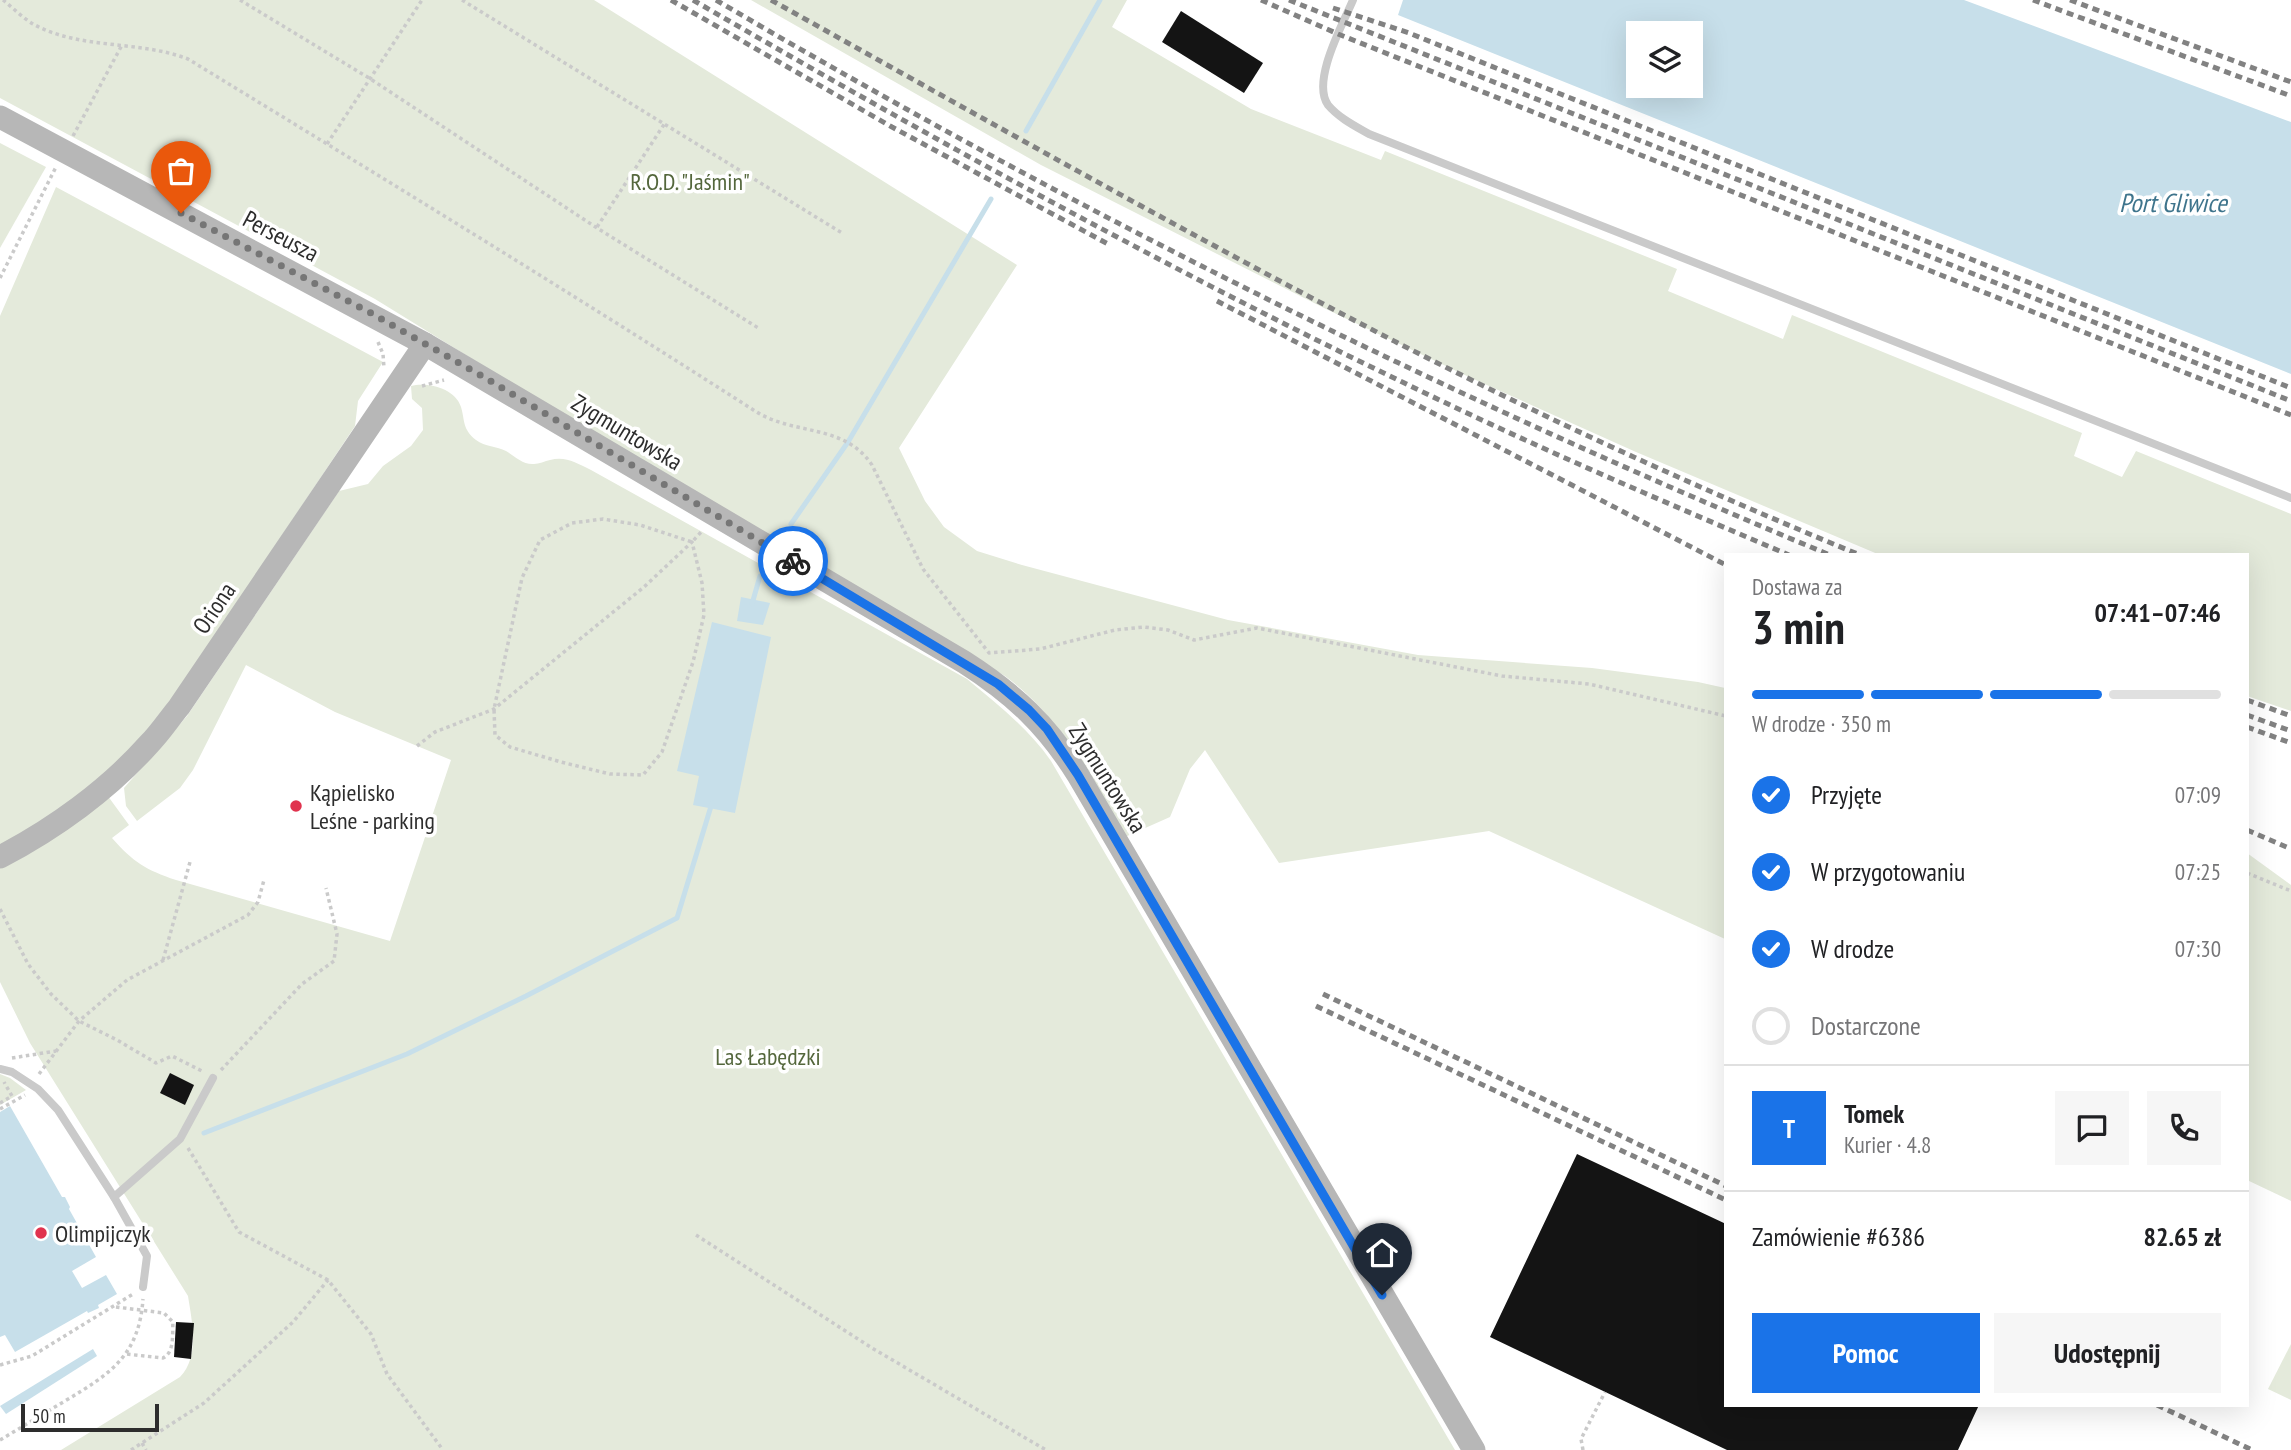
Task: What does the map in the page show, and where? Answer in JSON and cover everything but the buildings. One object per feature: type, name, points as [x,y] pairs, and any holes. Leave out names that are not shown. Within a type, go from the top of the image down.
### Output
[{"type":"street","name":"Perseusza","points":[[0,117],[425,344]]},
{"type":"street","name":"Oriona","points":[[0,857],[102,789],[149,745],[186,696],[425,344]]},
{"type":"street","name":"Zygmuntowska","points":[[425,344],[964,662],[998,684],[1029,710],[1047,729],[1078,775],[1474,1450]]},
{"type":"lane","points":[[1353,0],[1325,69],[1322,88],[1327,103],[1342,118],[1369,134],[2291,498]]},
{"type":"lane","points":[[0,1069],[12,1072],[31,1085],[58,1110],[114,1197],[147,1256],[144,1287]]},
{"type":"lane","points":[[114,1197],[180,1139],[213,1078]]},
{"type":"path","points":[[3,0],[33,23],[64,36],[168,51],[188,59],[601,312],[760,414],[803,429],[831,434],[862,449],[923,569],[989,653],[1040,649],[1115,630],[1144,627],[1168,629],[1194,640],[1257,628],[1502,676],[1589,684],[1724,716]]},
{"type":"path","points":[[240,0],[369,78],[597,228],[760,329]]},
{"type":"path","points":[[327,144],[422,0]]},
{"type":"path","points":[[463,0],[842,233]]},
{"type":"path","points":[[70,140],[122,45]]},
{"type":"path","points":[[597,228],[665,123]]},
{"type":"path","points":[[0,278],[58,164]]},
{"type":"path","points":[[603,519],[640,525],[692,542],[702,583],[704,615],[692,662],[662,752],[643,775],[610,774],[510,747],[495,735],[494,709],[522,578],[540,540],[572,523],[603,519]]},
{"type":"path","points":[[417,746],[435,732],[494,709],[644,587],[706,526]]},
{"type":"path","points":[[163,960],[190,862]]},
{"type":"path","points":[[2249,874],[2291,891]]},
{"type":"path","points":[[0,1109],[26,1094],[79,1021],[127,980],[248,915],[258,902],[264,880]]},
{"type":"path","points":[[0,909],[28,964],[51,994],[79,1021],[156,1063],[172,1056],[194,1065],[213,1078],[302,984],[334,961],[337,934],[326,888]]},
{"type":"path","points":[[11,1058],[56,1051]]},
{"type":"path","points":[[0,1075],[12,1096],[0,1103]]},
{"type":"path","points":[[185,1141],[239,1232],[328,1280],[371,1334],[387,1374],[443,1450]]},
{"type":"path","points":[[696,1235],[872,1348],[1046,1450]]},
{"type":"path","points":[[131,1450],[204,1403],[293,1322],[328,1280]]},
{"type":"path","points":[[0,1365],[32,1356],[144,1287]]},
{"type":"path","points":[[0,1440],[112,1371],[135,1340],[144,1287]]},
{"type":"path","points":[[114,1306],[164,1313],[173,1322],[171,1351],[167,1356],[163,1358],[126,1354]]},
{"type":"path","points":[[1583,1450],[1581,1439],[1605,1392]]},
{"type":"path","points":[[142,1443],[146,1450]]},
{"type":"green space","name":"R.O.D. \"Jaśmin\"","points":[[0,0],[594,0],[1017,265],[899,448],[925,501],[944,527],[977,551],[1228,620],[1418,655],[1592,668],[1724,688],[1724,939],[1489,831],[1279,863],[1205,750],[1190,769],[1170,817],[1125,837],[1059,729],[1025,692],[1005,676],[375,299],[0,98]]},
{"type":"green space","points":[[751,0],[1127,0],[1112,27],[1251,109],[1381,160],[1385,151],[1677,269],[1668,291],[1783,339],[1792,315],[2082,433],[2074,456],[2122,477],[2136,451],[2291,514],[2291,711],[2249,697],[2249,553],[1875,553],[1636,452],[1469,377],[1326,309],[1041,165]]},
{"type":"green space","points":[[0,143],[46,167],[0,248]]},
{"type":"green space","name":"Las Łabędzki","points":[[56,187],[383,362],[358,401],[355,426],[181,687],[102,788],[129,825],[112,838],[127,853],[148,869],[176,880],[390,941],[451,760],[335,712],[246,665],[193,770],[180,788],[137,821],[126,806],[124,788],[187,716],[339,491],[368,484],[383,466],[411,446],[423,430],[422,408],[412,399],[411,386],[425,385],[447,391],[458,400],[466,428],[480,442],[502,449],[526,463],[536,464],[561,459],[591,470],[967,679],[1012,717],[1032,738],[1051,761],[1455,1450],[61,1450],[180,1377],[190,1359],[193,1338],[188,1296],[30,1043],[0,982],[0,316]]},
{"type":"green space","points":[[2249,854],[2291,885],[2291,1201],[2249,1181]]},
{"type":"green space","points":[[0,1074],[26,1090],[0,1105]]},
{"type":"green space","points":[[2291,1344],[2291,1400],[2268,1389]]},
{"type":"water","name":"Port Gliwice","points":[[1403,0],[1964,0],[2291,122],[2291,374],[1398,15]]},
{"type":"water","points":[[741,597],[770,603],[763,625],[737,621]]},
{"type":"water","points":[[712,622],[771,637],[735,813],[693,805],[699,776],[677,771]]},
{"type":"water","name":"Olimpijczyk","points":[[10,1106],[62,1197],[65,1197],[96,1257],[72,1271],[82,1288],[106,1275],[117,1294],[98,1305],[99,1308],[88,1313],[87,1311],[15,1352],[5,1335],[0,1337],[0,1112]]},
{"type":"water","points":[[93,1349],[97,1356],[6,1414],[0,1406]]},
{"type":"waterway","points":[[1026,131],[1100,0]]},
{"type":"waterway","points":[[791,524],[848,442],[991,199]]},
{"type":"waterway","points":[[752,604],[760,576]]},
{"type":"waterway","points":[[204,1133],[407,1054],[677,918],[712,803]]},
{"type":"railway","points":[[671,0],[892,127],[1108,244]]},
{"type":"railway","points":[[693,0],[979,162],[1270,316],[1507,432],[1784,553]]},
{"type":"railway","points":[[716,0],[987,153],[1263,297],[1544,431],[1825,553]]},
{"type":"railway","points":[[771,0],[1160,216],[1396,342],[1626,453],[1855,553]]},
{"type":"railway","points":[[1261,0],[1338,34],[2291,415]]},
{"type":"railway","points":[[1289,0],[2291,401]]},
{"type":"railway","points":[[2033,0],[2291,96]]},
{"type":"railway","points":[[2070,0],[2291,82]]},
{"type":"railway","points":[[1333,8],[1409,33],[2291,388]]},
{"type":"railway","points":[[1217,301],[1724,564]]},
{"type":"railway","points":[[2249,701],[2291,716]]},
{"type":"railway","points":[[2249,716],[2291,731]]},
{"type":"railway","points":[[2249,728],[2291,743]]},
{"type":"railway","points":[[2249,831],[2291,849]]},
{"type":"railway","points":[[1323,994],[1724,1185]]},
{"type":"railway","points":[[1316,1006],[1724,1199]]},
{"type":"railway","points":[[2161,1407],[2252,1450]]},
{"type":"way so far","points":[[181,213],[369,312],[482,376],[793,561]]},
{"type":"place","name":"Kąpielisko Leśne - parking","points":[[296,806]]},
{"type":"place","name":"Olimpijczyk","points":[[41,1233]]},
{"type":"route","points":[[793,561],[998,684],[1047,729],[1078,775],[1382,1295]]}]
